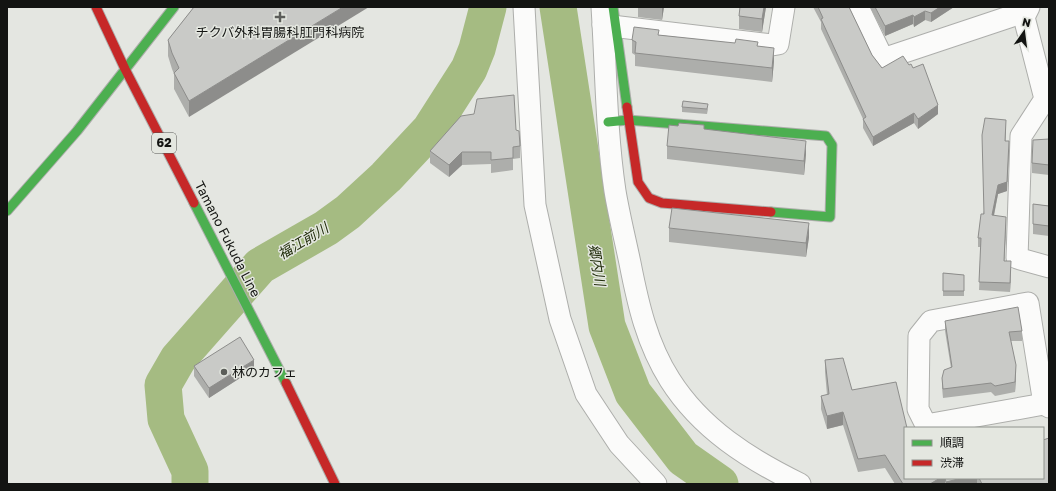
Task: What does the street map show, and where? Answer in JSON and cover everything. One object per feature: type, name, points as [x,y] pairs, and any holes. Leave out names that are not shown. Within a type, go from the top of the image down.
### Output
[{"type":"street","name":"Tamano Fukuda Line","points":[[96,7],[125,69],[246,302],[335,484]]},
{"type":"street","points":[[7,211],[77,131],[174,7]]},
{"type":"street","points":[[524,7],[536,205],[560,319],[586,394],[620,444],[656,484]]},
{"type":"street","points":[[784,7],[778,44],[772,45],[608,16],[618,121],[615,192],[637,299],[653,349],[670,380],[691,408],[728,443],[761,465],[800,484]]},
{"type":"street","points":[[858,7],[883,59],[996,14],[1012,16],[1024,7]]},
{"type":"street","points":[[1029,7],[1024,17],[1045,99],[1021,136],[1017,258],[1049,267]]},
{"type":"street","points":[[618,121],[826,136],[832,145],[830,217],[662,203],[649,198],[638,182],[618,121]]},
{"type":"street","points":[[1028,303],[1046,406],[926,425],[918,409],[919,336],[931,321],[1028,303]]},
{"type":"building","points":[[194,7],[343,7],[189,101],[174,73],[179,68],[168,40]]},
{"type":"building","points":[[740,7],[764,7],[762,19],[739,16]]},
{"type":"building","points":[[818,7],[849,7],[872,55],[882,68],[903,56],[913,68],[923,64],[938,105],[918,119],[914,113],[873,137],[863,119],[866,117],[821,19],[823,18]]},
{"type":"building","points":[[875,7],[940,7],[931,13],[925,11],[914,17],[913,15],[885,26]]},
{"type":"building","points":[[634,27],[659,30],[658,35],[735,43],[736,39],[758,42],[757,46],[774,48],[772,68],[635,53],[636,42],[632,40]]},
{"type":"building","points":[[514,95],[516,130],[519,131],[520,146],[513,147],[513,158],[491,160],[491,152],[462,152],[449,165],[430,151],[461,116],[474,114],[477,99]]},
{"type":"building","points":[[683,101],[708,104],[707,109],[682,107]]},
{"type":"building","points":[[985,118],[1006,120],[1005,141],[1009,141],[1007,182],[998,185],[992,215],[1006,217],[1004,261],[1011,261],[1010,283],[979,282],[981,238],[978,238],[981,214],[984,214],[982,135]]},
{"type":"building","points":[[679,123],[704,125],[704,129],[806,141],[804,161],[667,146],[669,125],[678,126]]},
{"type":"building","points":[[1049,139],[1049,165],[1032,163],[1033,140]]},
{"type":"building","points":[[1033,204],[1049,206],[1049,226],[1033,224]]},
{"type":"building","points":[[672,208],[809,223],[806,243],[669,228]]},
{"type":"building","points":[[943,273],[964,275],[964,291],[943,291]]},
{"type":"building","points":[[1018,307],[1022,331],[1009,332],[1016,365],[1015,382],[995,386],[991,383],[943,389],[942,378],[944,370],[952,367],[945,321]]},
{"type":"building","name":"林のカフェ","points":[[240,337],[254,360],[209,388],[194,366]]},
{"type":"building","points":[[843,358],[852,390],[896,382],[907,427],[904,427],[904,479],[938,479],[930,484],[903,484],[885,455],[858,459],[843,412],[827,416],[821,396],[829,394],[825,360]]},
{"type":"building","points":[[1049,438],[1049,484],[982,484],[980,479],[1044,479],[1044,440]]},
{"type":"building","points":[[945,479],[958,479],[946,482]]},
{"type":"waterway","name":"福江前川","points":[[190,484],[190,471],[166,419],[163,385],[178,359],[260,266],[326,228],[348,212],[386,177],[430,130],[469,69],[477,49],[488,7]]},
{"type":"waterway","name":"郷内川","points":[[558,7],[607,326],[633,393],[683,458],[720,484]]},
{"type":"traffic: fast","points":[[7,211],[77,131],[174,7]]},
{"type":"traffic: fast","points":[[613,7],[627,107]]},
{"type":"traffic: fast","points":[[608,122],[628,120],[826,136],[832,145],[830,217],[771,212]]},
{"type":"traffic: fast","points":[[194,203],[286,383]]},
{"type":"traffic: jam","points":[[96,7],[125,69],[194,203]]},
{"type":"traffic: jam","points":[[627,107],[638,182],[649,198],[662,203],[771,212]]},
{"type":"traffic: jam","points":[[286,383],[335,484]]},
{"type":"place","name":"チクバ外科胃腸科肛門科病院","points":[[280,17]]},
{"type":"place","name":"林のカフェ","points":[[224,372]]}]
